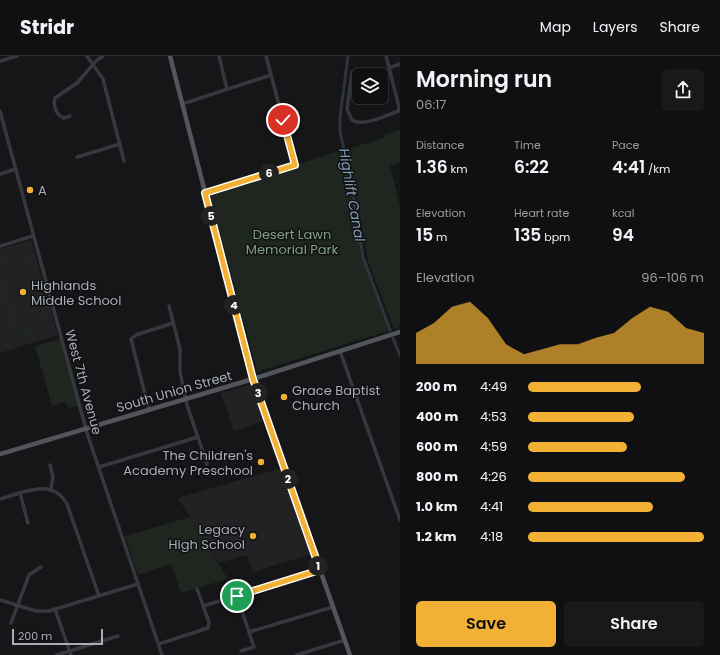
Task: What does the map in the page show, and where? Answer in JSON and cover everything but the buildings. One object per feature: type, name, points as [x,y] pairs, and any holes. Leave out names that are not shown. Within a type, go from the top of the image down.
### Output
[{"type":"main road","points":[[170,56],[253,379],[350,655]]},
{"type":"main road","name":"South Union Street","points":[[0,454],[253,379],[400,332]]},
{"type":"street","points":[[0,61],[17,56]]},
{"type":"street","points":[[87,56],[103,79],[124,161]]},
{"type":"street","points":[[70,116],[64,118],[60,116],[54,107],[55,98],[78,83],[93,64],[103,56]]},
{"type":"street","points":[[218,56],[227,89]]},
{"type":"street","points":[[205,193],[295,165],[266,56]]},
{"type":"street","points":[[352,72],[347,109],[352,120],[356,122],[364,122],[400,110],[386,56]]},
{"type":"street","points":[[389,68],[400,64]]},
{"type":"street","points":[[182,104],[271,75]]},
{"type":"street","name":"West 7th Avenue","points":[[0,111],[86,429],[162,655]]},
{"type":"street","points":[[77,157],[120,144]]},
{"type":"street","points":[[0,174],[16,169]]},
{"type":"street","points":[[0,246],[33,236]]},
{"type":"street","points":[[169,306],[180,349],[180,372],[186,399],[207,464]]},
{"type":"street","points":[[149,410],[131,343],[132,337],[136,334],[173,323]]},
{"type":"street","points":[[340,350],[400,520]]},
{"type":"street","points":[[98,467],[198,437]]},
{"type":"street","points":[[50,465],[53,477],[50,490]]},
{"type":"street","points":[[0,499],[38,488],[58,493],[67,504],[99,596]]},
{"type":"street","points":[[20,493],[28,523]]},
{"type":"street","points":[[11,623],[29,575],[41,568]]},
{"type":"street","points":[[203,606],[320,570]]},
{"type":"street","points":[[0,600],[36,611],[55,610],[138,584]]},
{"type":"street","points":[[159,644],[205,630],[209,627],[197,589]]},
{"type":"street","points":[[237,596],[254,647],[241,651]]},
{"type":"street","points":[[249,632],[333,607]]},
{"type":"street","points":[[55,610],[70,653]]},
{"type":"street","points":[[57,655],[70,653],[118,636]]},
{"type":"street","points":[[297,655],[345,640]]},
{"type":"shaded area","name":"Highlands Middle School","points":[[31,240],[58,335],[0,353],[0,249]]},
{"type":"shaded area","points":[[248,385],[252,387],[264,421],[234,431],[221,393]]},
{"type":"shaded area","name":"Legacy High School","points":[[281,468],[311,554],[253,572],[247,555],[219,563],[178,498]]},
{"type":"green space","points":[[400,130],[400,162],[390,166],[400,205],[400,327],[394,329],[368,261],[348,149],[384,138],[383,135]]},
{"type":"green space","name":"Desert Lawn Memorial Park","points":[[344,149],[364,258],[391,330],[257,372],[210,194]]},
{"type":"green space","points":[[17,252],[25,254],[33,263],[47,316],[43,326],[36,332],[26,334],[12,329],[0,283],[0,261],[8,253]],"holes":[[[15,256],[23,258],[29,265],[42,311],[40,323],[32,329],[22,328],[15,321],[2,274],[2,268],[6,260]]]},
{"type":"green space","points":[[60,339],[78,406],[69,408],[64,402],[52,406],[35,346]]},
{"type":"green space","points":[[190,517],[228,579],[181,593],[171,564],[138,575],[125,536]]},
{"type":"waterway","name":"Highlift Canal","points":[[348,56],[340,117],[340,132],[350,176],[363,257],[390,330]]},
{"type":"waterway","name":"Highlift Canal","points":[[393,338],[400,356]]},
{"type":"place","name":"A","points":[[30,190]]},
{"type":"place","name":"Highlands Middle School","points":[[23,292]]},
{"type":"place","name":"Grace Baptist Church","points":[[284,397]]},
{"type":"place","name":"The Children's Academy Preschool","points":[[261,462]]},
{"type":"place","name":"Legacy High School","points":[[253,536]]},
{"type":"route","points":[[237,596],[320,570],[253,379],[205,193],[295,165],[283,120]]}]
